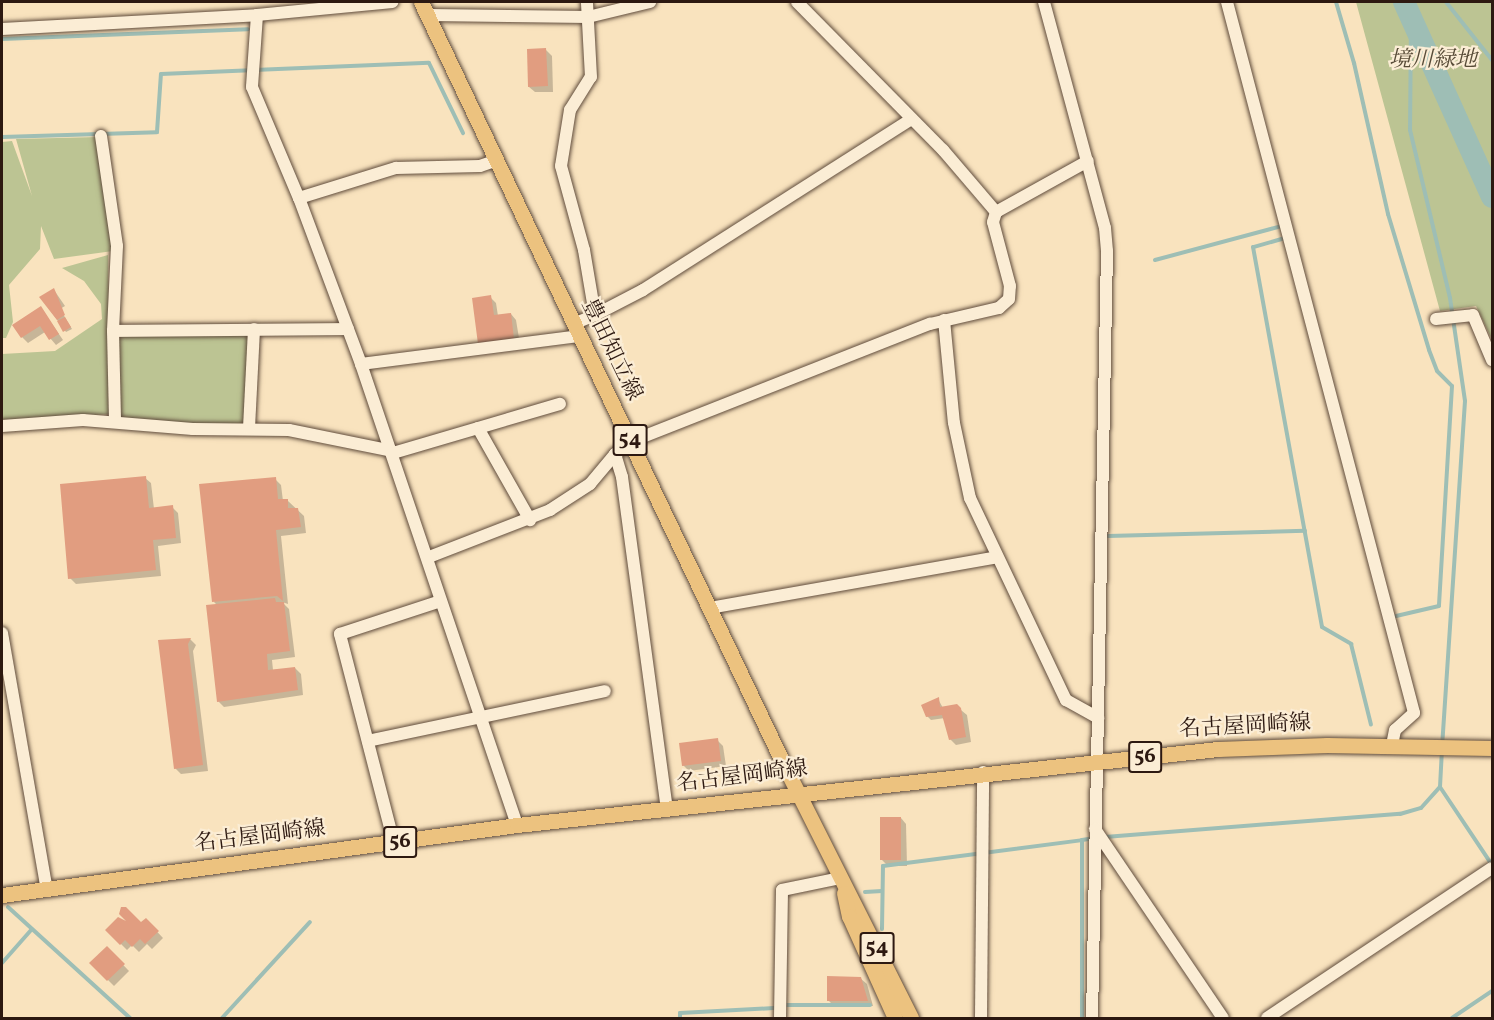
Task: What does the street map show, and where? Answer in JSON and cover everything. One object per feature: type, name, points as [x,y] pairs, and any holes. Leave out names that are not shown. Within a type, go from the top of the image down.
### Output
[{"type":"main road","name":"豊田知立線","points":[[421,2],[709,608],[840,878],[911,1018]]},
{"type":"main road","name":"名古屋岡崎線","points":[[2,895],[46,886],[394,843],[518,825],[667,810],[983,772],[1218,748],[1392,746],[1492,748]]},
{"type":"main road","name":"豊田知立線","points":[[840,878],[849,916],[895,1018]]},
{"type":"street","points":[[2,29],[257,15],[392,2]]},
{"type":"street","points":[[587,2],[591,77],[570,110],[561,166],[584,250],[595,315]]},
{"type":"street","points":[[429,15],[588,17],[650,2]]},
{"type":"street","points":[[797,2],[910,120],[943,150],[996,212]]},
{"type":"street","points":[[1044,2],[1105,228],[1108,277],[1094,828],[1092,1018]]},
{"type":"street","points":[[1227,2],[1414,713],[1395,730],[1392,746]]},
{"type":"street","points":[[257,15],[252,87],[299,198],[393,452],[429,557],[441,601],[518,825]]},
{"type":"street","points":[[361,364],[576,330],[595,315],[636,295],[910,120]]},
{"type":"street","points":[[102,136],[117,246],[113,331],[115,422]]},
{"type":"street","points":[[299,198],[396,168],[480,166],[497,160]]},
{"type":"street","points":[[429,557],[530,520],[590,484],[615,454],[631,443],[944,320],[999,308],[1009,299],[1010,286],[993,222],[996,212],[1088,161]]},
{"type":"street","points":[[1438,319],[1473,315],[1492,360]]},
{"type":"street","points":[[944,320],[962,466],[970,498],[1066,700],[1098,718]]},
{"type":"street","points":[[249,428],[254,329]]},
{"type":"street","points":[[113,331],[348,329]]},
{"type":"street","points":[[2,426],[83,420],[194,429],[289,430],[393,452],[560,404]]},
{"type":"street","points":[[478,428],[530,520]]},
{"type":"street","points":[[615,454],[624,489],[667,810]]},
{"type":"street","points":[[709,608],[997,557]]},
{"type":"street","points":[[394,843],[340,634],[441,601]]},
{"type":"street","points":[[2,633],[46,886]]},
{"type":"street","points":[[368,741],[604,691]]},
{"type":"street","points":[[981,1018],[983,772]]},
{"type":"street","points":[[1094,828],[1223,1018]]},
{"type":"street","points":[[1267,1018],[1492,868]]},
{"type":"street","points":[[780,1018],[782,890],[840,878]]},
{"type":"green space","name":"境川緑地","points":[[1356,2],[1492,2],[1492,340],[1476,306],[1440,311]]},
{"type":"green space","points":[[99,137],[113,251],[54,259],[41,226],[40,249],[9,285],[13,322],[6,338],[2,338],[2,142],[12,141],[32,196],[16,139]]},
{"type":"green space","points":[[108,255],[111,414],[2,420],[2,354],[55,351],[102,319],[101,304],[84,281],[62,268]]},
{"type":"green space","points":[[251,331],[247,426],[119,420],[119,334]]},
{"type":"building","points":[[546,48],[548,86],[528,87],[527,49]]},
{"type":"building","points":[[54,288],[65,315],[57,320],[39,297]]},
{"type":"building","points":[[491,295],[494,315],[511,313],[514,339],[478,344],[472,298]]},
{"type":"building","points":[[41,306],[59,334],[49,340],[40,326],[21,338],[12,325]]},
{"type":"building","points":[[65,317],[71,327],[63,332],[57,321]]},
{"type":"building","points":[[146,476],[149,508],[173,505],[176,538],[153,540],[156,570],[68,579],[60,484]]},
{"type":"building","points":[[276,477],[278,499],[288,499],[288,508],[298,508],[301,527],[276,530],[283,601],[277,596],[212,602],[199,484]]},
{"type":"building","points":[[275,598],[276,602],[284,602],[290,651],[267,654],[268,670],[295,667],[298,690],[217,702],[206,605]]},
{"type":"building","points":[[191,638],[188,644],[203,765],[174,769],[158,640]]},
{"type":"building","points":[[939,697],[940,707],[957,704],[961,708],[966,737],[949,740],[942,715],[926,717],[921,705]]},
{"type":"building","points":[[718,738],[721,761],[682,766],[679,743]]},
{"type":"building","points":[[880,817],[901,817],[901,860],[880,860]]},
{"type":"building","points":[[121,907],[126,907],[141,922],[146,918],[159,931],[145,944],[140,939],[132,947],[125,940],[120,945],[105,930],[118,917],[126,921],[119,914]]},
{"type":"building","points":[[107,946],[125,964],[107,981],[89,963]]},
{"type":"building","points":[[827,976],[861,977],[868,1001],[827,1001]]},
{"type":"waterway","points":[[1336,2],[1354,63],[1388,214],[1429,350],[1437,371],[1452,386],[1439,606],[1396,616]]},
{"type":"waterway","points":[[1404,2],[1492,197]]},
{"type":"waterway","points":[[1446,2],[1492,60]]},
{"type":"waterway","points":[[1411,20],[1410,130],[1450,298],[1465,401],[1442,744]]},
{"type":"waterway","points":[[2,39],[248,29]]},
{"type":"waterway","points":[[2,137],[157,132],[161,74],[429,63],[463,133]]},
{"type":"waterway","points":[[1155,260],[1282,226]]},
{"type":"waterway","points":[[1285,238],[1253,247],[1322,627],[1351,644],[1371,725]]},
{"type":"waterway","points":[[1108,536],[1305,531]]},
{"type":"waterway","points":[[1105,837],[1400,814],[1421,808],[1440,787],[1442,751]]},
{"type":"waterway","points":[[1440,787],[1492,865]]},
{"type":"waterway","points":[[1082,1018],[1082,840],[1095,838]]},
{"type":"waterway","points":[[882,929],[883,866],[1082,840]]},
{"type":"waterway","points":[[865,892],[882,891]]},
{"type":"waterway","points":[[8,907],[130,1018]]},
{"type":"waterway","points":[[222,1018],[310,922]]},
{"type":"waterway","points":[[2,963],[32,929]]},
{"type":"waterway","points":[[1452,1018],[1492,991]]},
{"type":"waterway","points":[[786,1005],[870,1005]]},
{"type":"waterway","points":[[680,1018],[680,1013],[774,1008]]}]
